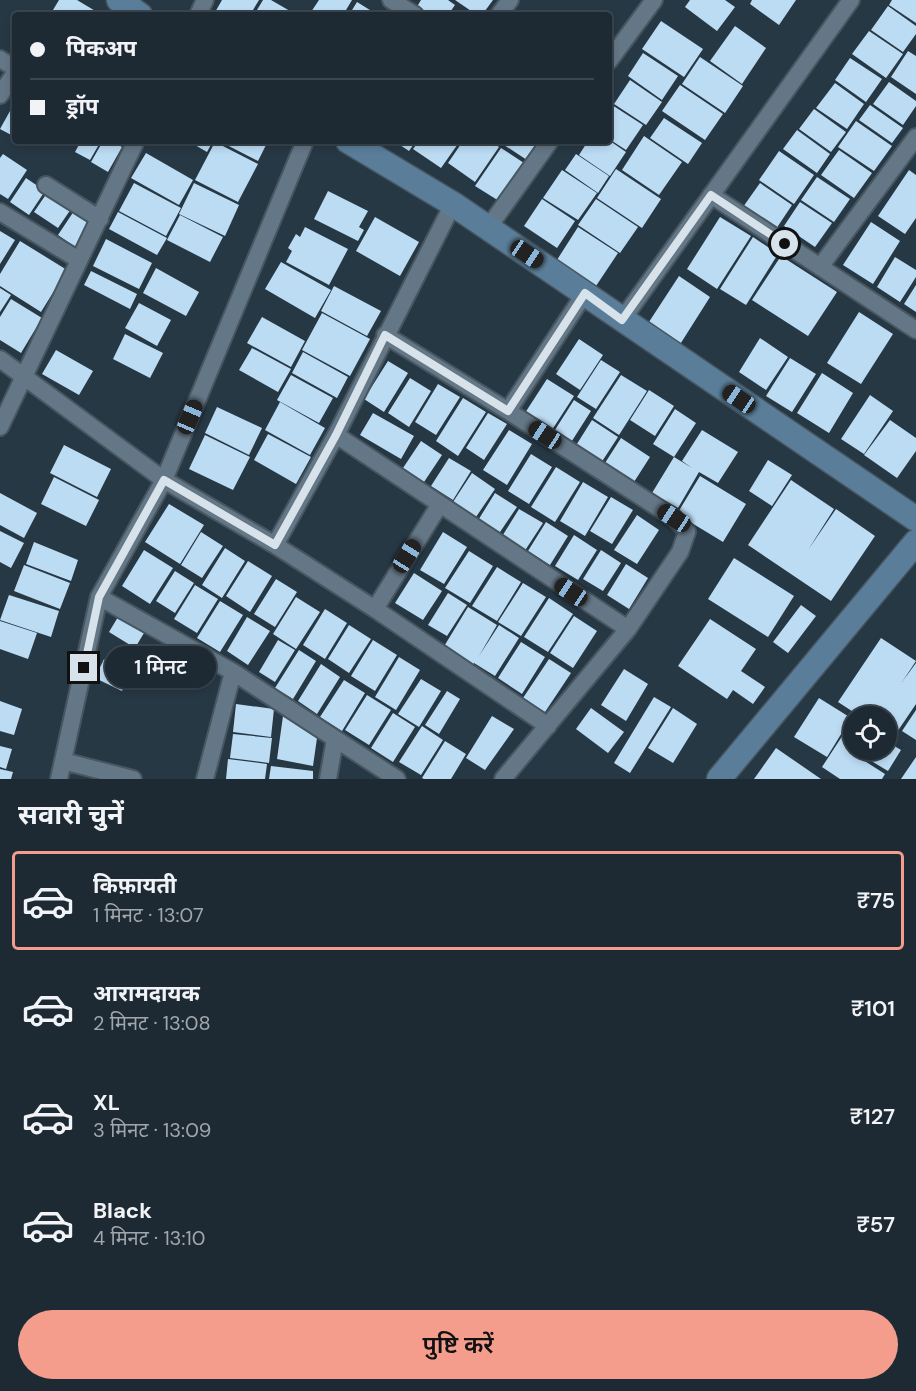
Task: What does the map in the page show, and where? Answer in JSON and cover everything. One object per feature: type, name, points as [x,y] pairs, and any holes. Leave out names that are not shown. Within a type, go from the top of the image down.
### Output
[{"type":"street","points":[[119,0],[136,12]]},
{"type":"street","points":[[612,57],[654,0]]},
{"type":"street","points":[[622,320],[851,0]]},
{"type":"street","points":[[0,95],[12,77]]},
{"type":"street","points":[[820,267],[910,156],[916,137]]},
{"type":"street","points":[[0,427],[135,144]]},
{"type":"street","points":[[60,779],[99,597],[164,480],[304,144]]},
{"type":"street","points":[[353,144],[453,204],[916,519]]},
{"type":"street","points":[[488,228],[548,144]]},
{"type":"street","points":[[46,185],[100,219]]},
{"type":"street","points":[[711,195],[916,330]]},
{"type":"street","points":[[275,545],[336,435],[453,204]]},
{"type":"street","points":[[0,212],[79,260]]},
{"type":"street","points":[[508,411],[585,293]]},
{"type":"street","points":[[385,335],[674,518],[687,532],[680,552],[628,629],[503,779]]},
{"type":"street","points":[[0,359],[164,480],[275,545],[375,609],[548,726]]},
{"type":"street","points":[[336,435],[628,629]]},
{"type":"street","points":[[375,609],[440,504]]},
{"type":"street","points":[[719,779],[916,542]]},
{"type":"street","points":[[99,597],[233,672],[398,779]]},
{"type":"street","points":[[206,779],[233,672]]},
{"type":"street","points":[[328,779],[335,739]]},
{"type":"street","points":[[63,761],[134,779]]},
{"type":"building","points":[[59,0],[77,0],[97,12],[52,12]]},
{"type":"building","points":[[222,0],[259,0],[252,12],[215,12]]},
{"type":"building","points":[[263,0],[271,0],[290,11],[289,12],[256,12]]},
{"type":"building","points":[[319,0],[352,0],[345,12],[311,12]]},
{"type":"building","points":[[421,0],[448,0],[455,5],[450,12],[418,12],[415,10]]},
{"type":"building","points":[[455,0],[493,0],[484,12],[473,12]]},
{"type":"building","points":[[690,0],[725,0],[735,7],[717,31],[685,7]]},
{"type":"building","points":[[752,0],[796,0],[779,25],[750,4]]},
{"type":"building","points":[[892,0],[916,0],[916,23],[889,5]]},
{"type":"building","points":[[357,2],[373,12],[351,12]]},
{"type":"building","points":[[888,6],[916,26],[916,34],[903,52],[871,30]]},
{"type":"building","points":[[661,21],[703,49],[684,77],[642,49]]},
{"type":"building","points":[[735,26],[766,48],[742,84],[710,61]]},
{"type":"building","points":[[869,31],[903,54],[886,78],[852,54]]},
{"type":"building","points":[[908,51],[916,56],[916,94],[891,77]]},
{"type":"building","points":[[643,53],[678,76],[662,100],[628,76]]},
{"type":"building","points":[[700,57],[743,86],[725,113],[682,84]]},
{"type":"building","points":[[850,58],[882,79],[866,102],[835,80]]},
{"type":"building","points":[[630,80],[662,102],[646,125],[614,104]]},
{"type":"building","points":[[889,82],[916,101],[916,106],[903,125],[873,104]]},
{"type":"building","points":[[835,83],[864,104],[847,129],[816,108]]},
{"type":"building","points":[[680,85],[723,114],[705,140],[662,111]]},
{"type":"building","points":[[612,105],[643,125],[626,150],[612,141]]},
{"type":"building","points":[[870,105],[903,128],[892,143],[859,120]]},
{"type":"building","points":[[12,107],[12,135],[0,129]]},
{"type":"building","points":[[814,109],[846,132],[831,152],[799,129]]},
{"type":"building","points":[[664,118],[702,143],[688,164],[650,138]]},
{"type":"building","points":[[856,121],[892,146],[874,171],[838,147]]},
{"type":"building","points":[[797,130],[830,154],[817,173],[783,149]]},
{"type":"building","points":[[644,136],[682,162],[659,195],[622,170]]},
{"type":"building","points":[[612,142],[626,152],[610,176],[579,155],[586,144]]},
{"type":"building","points":[[79,144],[99,144],[90,160],[75,152]]},
{"type":"building","points":[[101,144],[116,144],[122,147],[108,172],[91,162]]},
{"type":"building","points":[[193,144],[211,144],[207,152]]},
{"type":"building","points":[[214,144],[219,144],[258,164],[238,202],[195,180]]},
{"type":"building","points":[[225,144],[266,144],[258,161]]},
{"type":"building","points":[[398,144],[414,144],[409,151]]},
{"type":"building","points":[[417,144],[458,144],[441,168],[413,149]]},
{"type":"building","points":[[461,144],[495,144],[499,147],[475,182],[448,163]]},
{"type":"building","points":[[504,144],[538,144],[527,160]]},
{"type":"building","points":[[501,148],[524,163],[499,201],[475,186]]},
{"type":"building","points":[[839,150],[872,173],[854,198],[821,175]]},
{"type":"building","points":[[779,151],[814,175],[794,204],[759,180]]},
{"type":"building","points":[[146,153],[193,180],[179,205],[131,178]]},
{"type":"building","points":[[3,154],[27,170],[8,199],[0,194],[0,158]]},
{"type":"building","points":[[576,154],[609,176],[598,193],[565,170]]},
{"type":"building","points":[[616,169],[661,199],[642,228],[597,198]]},
{"type":"building","points":[[562,170],[597,193],[578,220],[543,198]]},
{"type":"building","points":[[909,170],[916,175],[916,218],[905,234],[878,216]]},
{"type":"building","points":[[817,177],[850,199],[834,222],[801,200]]},
{"type":"building","points":[[26,178],[45,191],[29,215],[10,202]]},
{"type":"building","points":[[134,183],[181,208],[166,236],[119,211]]},
{"type":"building","points":[[194,183],[239,205],[225,236],[179,214]]},
{"type":"building","points":[[760,183],[792,205],[776,229],[743,207]]},
{"type":"building","points":[[328,191],[368,211],[359,227],[364,230],[358,241],[314,219]]},
{"type":"building","points":[[47,193],[71,209],[58,228],[34,212]]},
{"type":"building","points":[[542,199],[575,221],[557,248],[524,226]]},
{"type":"building","points":[[596,199],[638,227],[620,253],[578,225]]},
{"type":"building","points":[[800,202],[832,223],[815,247],[784,226]]},
{"type":"building","points":[[74,211],[92,222],[75,247],[58,235]]},
{"type":"building","points":[[118,212],[167,238],[157,255],[109,229]]},
{"type":"building","points":[[180,215],[223,237],[210,262],[167,240]]},
{"type":"building","points":[[375,217],[419,242],[400,276],[356,251]]},
{"type":"building","points":[[720,217],[751,236],[717,289],[687,269]]},
{"type":"building","points":[[871,222],[900,241],[873,284],[843,265]]},
{"type":"building","points":[[305,227],[348,249],[329,285],[286,262],[292,251],[288,248],[296,234],[300,237]]},
{"type":"building","points":[[578,227],[618,253],[594,289],[555,263]]},
{"type":"building","points":[[0,231],[15,240],[0,264]]},
{"type":"building","points":[[753,237],[778,254],[746,305],[720,289]]},
{"type":"building","points":[[106,239],[152,263],[139,289],[93,266]]},
{"type":"building","points":[[20,241],[67,270],[41,312],[0,286],[0,274]]},
{"type":"building","points":[[781,256],[837,292],[808,336],[752,300]]},
{"type":"building","points":[[895,257],[916,270],[916,277],[900,302],[877,287]]},
{"type":"building","points":[[281,262],[331,290],[315,318],[265,289]]},
{"type":"building","points":[[156,268],[199,292],[186,316],[143,293]]},
{"type":"building","points":[[91,271],[137,294],[130,309],[84,285]]},
{"type":"building","points":[[679,276],[710,297],[679,346],[647,325]]},
{"type":"building","points":[[916,285],[916,312],[904,304]]},
{"type":"building","points":[[334,286],[381,311],[367,336],[321,311]]},
{"type":"building","points":[[0,288],[11,295],[0,312]]},
{"type":"building","points":[[11,299],[42,318],[21,353],[0,340],[0,317]]},
{"type":"building","points":[[139,303],[171,320],[157,346],[125,328]]},
{"type":"building","points":[[859,312],[893,334],[861,384],[827,363]]},
{"type":"building","points":[[322,313],[370,339],[350,376],[302,350]]},
{"type":"building","points":[[262,317],[305,341],[291,367],[247,343]]},
{"type":"building","points":[[125,334],[163,353],[150,378],[113,359]]},
{"type":"building","points":[[760,338],[788,357],[766,390],[739,372]]},
{"type":"building","points":[[579,339],[603,355],[580,390],[556,374]]},
{"type":"building","points":[[252,348],[291,369],[278,392],[239,370]]},
{"type":"building","points":[[56,350],[93,371],[79,395],[42,374]]},
{"type":"building","points":[[303,352],[348,377],[337,398],[292,373]]},
{"type":"building","points":[[790,358],[816,374],[792,412],[766,396]]},
{"type":"building","points":[[601,360],[620,372],[596,409],[577,397]]},
{"type":"building","points":[[388,361],[408,373],[384,412],[364,399]]},
{"type":"building","points":[[822,373],[853,393],[829,433],[797,413]]},
{"type":"building","points":[[291,375],[333,398],[319,423],[277,400]]},
{"type":"building","points":[[621,375],[647,391],[619,435],[593,418]]},
{"type":"building","points":[[410,378],[431,391],[409,427],[388,413]]},
{"type":"building","points":[[547,379],[574,396],[550,433],[523,416]]},
{"type":"building","points":[[438,384],[460,397],[436,435],[415,422]]},
{"type":"building","points":[[649,390],[674,406],[655,436],[630,420]]},
{"type":"building","points":[[870,395],[893,411],[864,454],[841,439]]},
{"type":"building","points":[[463,398],[486,412],[458,456],[436,441]]},
{"type":"building","points":[[574,400],[591,411],[570,444],[553,433]]},
{"type":"building","points":[[280,402],[325,428],[310,455],[265,430]]},
{"type":"building","points":[[217,407],[262,428],[249,455],[205,433]]},
{"type":"building","points":[[675,409],[696,423],[674,457],[653,444]]},
{"type":"building","points":[[373,413],[414,436],[401,459],[360,435]]},
{"type":"building","points":[[488,413],[507,424],[484,460],[466,448]]},
{"type":"building","points":[[592,420],[618,437],[601,463],[575,447]]},
{"type":"building","points":[[890,420],[916,438],[916,451],[897,478],[864,455]]},
{"type":"building","points":[[509,430],[532,444],[507,485],[483,470]]},
{"type":"building","points":[[702,430],[738,452],[718,483],[699,472],[678,508],[652,493],[674,457],[692,468],[682,461]]},
{"type":"building","points":[[268,434],[311,457],[296,484],[254,460]]},
{"type":"building","points":[[205,435],[250,457],[233,490],[189,469]]},
{"type":"building","points":[[621,438],[650,457],[634,482],[605,463]]},
{"type":"building","points":[[421,441],[442,455],[424,482],[403,468]]},
{"type":"building","points":[[64,445],[111,469],[97,497],[50,473]]},
{"type":"building","points":[[531,454],[552,467],[529,504],[508,491]]},
{"type":"building","points":[[449,458],[471,471],[453,500],[431,486]]},
{"type":"building","points":[[768,460],[792,475],[772,506],[749,491]]},
{"type":"building","points":[[556,467],[580,482],[555,522],[531,507]]},
{"type":"building","points":[[472,473],[495,489],[476,517],[453,502]]},
{"type":"building","points":[[700,476],[746,504],[723,542],[677,514]]},
{"type":"building","points":[[54,477],[99,500],[86,526],[41,504]]},
{"type":"building","points":[[791,480],[834,509],[808,550],[836,509],[875,536],[831,601],[748,545]]},
{"type":"building","points":[[583,482],[608,497],[585,536],[560,521]]},
{"type":"building","points":[[0,493],[37,513],[24,538],[0,525]]},
{"type":"building","points":[[495,493],[517,507],[498,535],[477,522]]},
{"type":"building","points":[[611,497],[633,510],[612,544],[590,531]]},
{"type":"building","points":[[169,504],[204,525],[180,564],[145,542]]},
{"type":"building","points":[[519,509],[543,523],[524,552],[501,538]]},
{"type":"building","points":[[637,515],[659,530],[637,564],[614,550]]},
{"type":"building","points":[[546,522],[568,536],[550,565],[528,551]]},
{"type":"building","points":[[0,531],[24,543],[11,568],[0,562]]},
{"type":"building","points":[[201,532],[223,546],[202,578],[181,565]]},
{"type":"building","points":[[443,532],[467,547],[444,584],[420,570]]},
{"type":"building","points":[[574,535],[597,550],[578,580],[555,566]]},
{"type":"building","points":[[34,542],[78,560],[71,581],[26,564]]},
{"type":"building","points":[[225,548],[245,561],[222,598],[202,585]]},
{"type":"building","points":[[144,550],[173,568],[150,604],[122,586]]},
{"type":"building","points":[[601,550],[621,563],[603,591],[583,579]]},
{"type":"building","points":[[469,551],[493,566],[470,603],[445,588]]},
{"type":"building","points":[[734,558],[794,596],[768,637],[708,599]]},
{"type":"building","points":[[248,561],[272,576],[250,612],[226,596]]},
{"type":"building","points":[[626,564],[648,578],[629,609],[607,595]]},
{"type":"building","points":[[24,565],[70,583],[60,609],[14,591]]},
{"type":"building","points":[[497,567],[521,582],[497,621],[472,606]]},
{"type":"building","points":[[175,571],[194,583],[175,613],[156,601]]},
{"type":"building","points":[[414,573],[442,591],[423,620],[395,603]]},
{"type":"building","points":[[276,579],[297,592],[275,627],[254,614]]},
{"type":"building","points":[[523,583],[546,597],[521,636],[498,622]]},
{"type":"building","points":[[195,585],[218,599],[197,633],[174,619]]},
{"type":"building","points":[[448,593],[467,605],[447,636],[428,625]]},
{"type":"building","points":[[9,595],[59,611],[51,637],[0,620]]},
{"type":"building","points":[[296,597],[320,612],[296,649],[273,634]]},
{"type":"building","points":[[549,598],[573,614],[548,652],[524,637]]},
{"type":"building","points":[[220,601],[243,615],[220,652],[197,638]]},
{"type":"building","points":[[801,605],[816,616],[788,653],[773,642]]},
{"type":"building","points":[[468,607],[497,625],[479,656],[499,625],[519,638],[495,676],[474,663],[472,666],[443,648]]},
{"type":"building","points":[[325,609],[347,623],[325,659],[303,645]]},
{"type":"building","points":[[574,616],[597,631],[573,668],[550,653]]},
{"type":"building","points":[[118,617],[144,633],[135,648],[109,632]]},
{"type":"building","points":[[247,617],[270,631],[248,665],[227,651]]},
{"type":"building","points":[[710,619],[756,649],[741,671],[765,687],[753,704],[733,690],[727,699],[678,666]]},
{"type":"building","points":[[0,621],[37,633],[28,659],[0,649]]},
{"type":"building","points":[[349,625],[371,639],[349,673],[328,659]]},
{"type":"building","points":[[881,638],[916,661],[902,682],[916,663],[916,704],[897,732],[897,706],[844,706],[838,702]]},
{"type":"building","points":[[278,640],[295,650],[275,682],[259,672]]},
{"type":"building","points":[[373,640],[397,655],[375,691],[351,676]]},
{"type":"building","points":[[521,642],[545,657],[522,694],[498,678]]},
{"type":"building","points":[[299,650],[316,661],[293,699],[275,688]]},
{"type":"building","points":[[399,657],[420,670],[396,710],[375,697]]},
{"type":"building","points":[[104,659],[131,672],[122,691],[95,678]]},
{"type":"building","points":[[549,659],[571,673],[545,712],[523,698]]},
{"type":"building","points":[[321,664],[340,677],[317,714],[298,701]]},
{"type":"building","points":[[624,669],[648,684],[626,721],[601,705]]},
{"type":"building","points":[[421,679],[441,691],[419,727],[398,714]]},
{"type":"building","points":[[344,680],[365,693],[342,731],[320,717]]},
{"type":"building","points":[[447,691],[460,699],[439,734],[425,725]]},
{"type":"building","points":[[367,695],[391,710],[369,745],[345,730]]},
{"type":"building","points":[[654,697],[671,707],[630,773],[614,763]]},
{"type":"building","points":[[819,698],[843,713],[843,731],[827,757],[794,737]]},
{"type":"building","points":[[0,701],[22,709],[14,735],[0,731]]},
{"type":"building","points":[[236,704],[274,709],[271,737],[233,732]]},
{"type":"building","points":[[591,708],[624,732],[608,753],[576,729]]},
{"type":"building","points":[[673,708],[697,724],[673,763],[648,748]]},
{"type":"building","points":[[916,710],[916,740],[902,731]]},
{"type":"building","points":[[393,713],[415,727],[393,762],[371,748]]},
{"type":"building","points":[[283,716],[317,738],[313,766],[277,759]]},
{"type":"building","points":[[492,716],[514,729],[485,770],[466,758]]},
{"type":"building","points":[[422,726],[443,740],[421,775],[399,762]]},
{"type":"building","points":[[233,734],[272,738],[269,763],[230,758]]},
{"type":"building","points":[[843,735],[843,760],[863,760],[885,774],[882,779],[840,779],[822,767]]},
{"type":"building","points":[[445,741],[466,754],[451,779],[422,778]]},
{"type":"building","points":[[0,746],[12,749],[6,769],[0,767]]},
{"type":"building","points":[[776,748],[821,779],[754,779]]},
{"type":"building","points":[[916,757],[916,779],[901,779]]},
{"type":"building","points":[[228,759],[267,764],[265,779],[226,779]]},
{"type":"building","points":[[870,760],[895,760],[888,771]]},
{"type":"building","points":[[271,766],[313,771],[313,779],[269,779]]},
{"type":"building","points":[[0,769],[13,772],[11,779],[0,779]]},
{"type":"route","points":[[84,668],[99,597],[164,480],[275,545],[336,435],[385,335],[508,411],[585,293],[622,320],[711,195],[785,244]]}]
